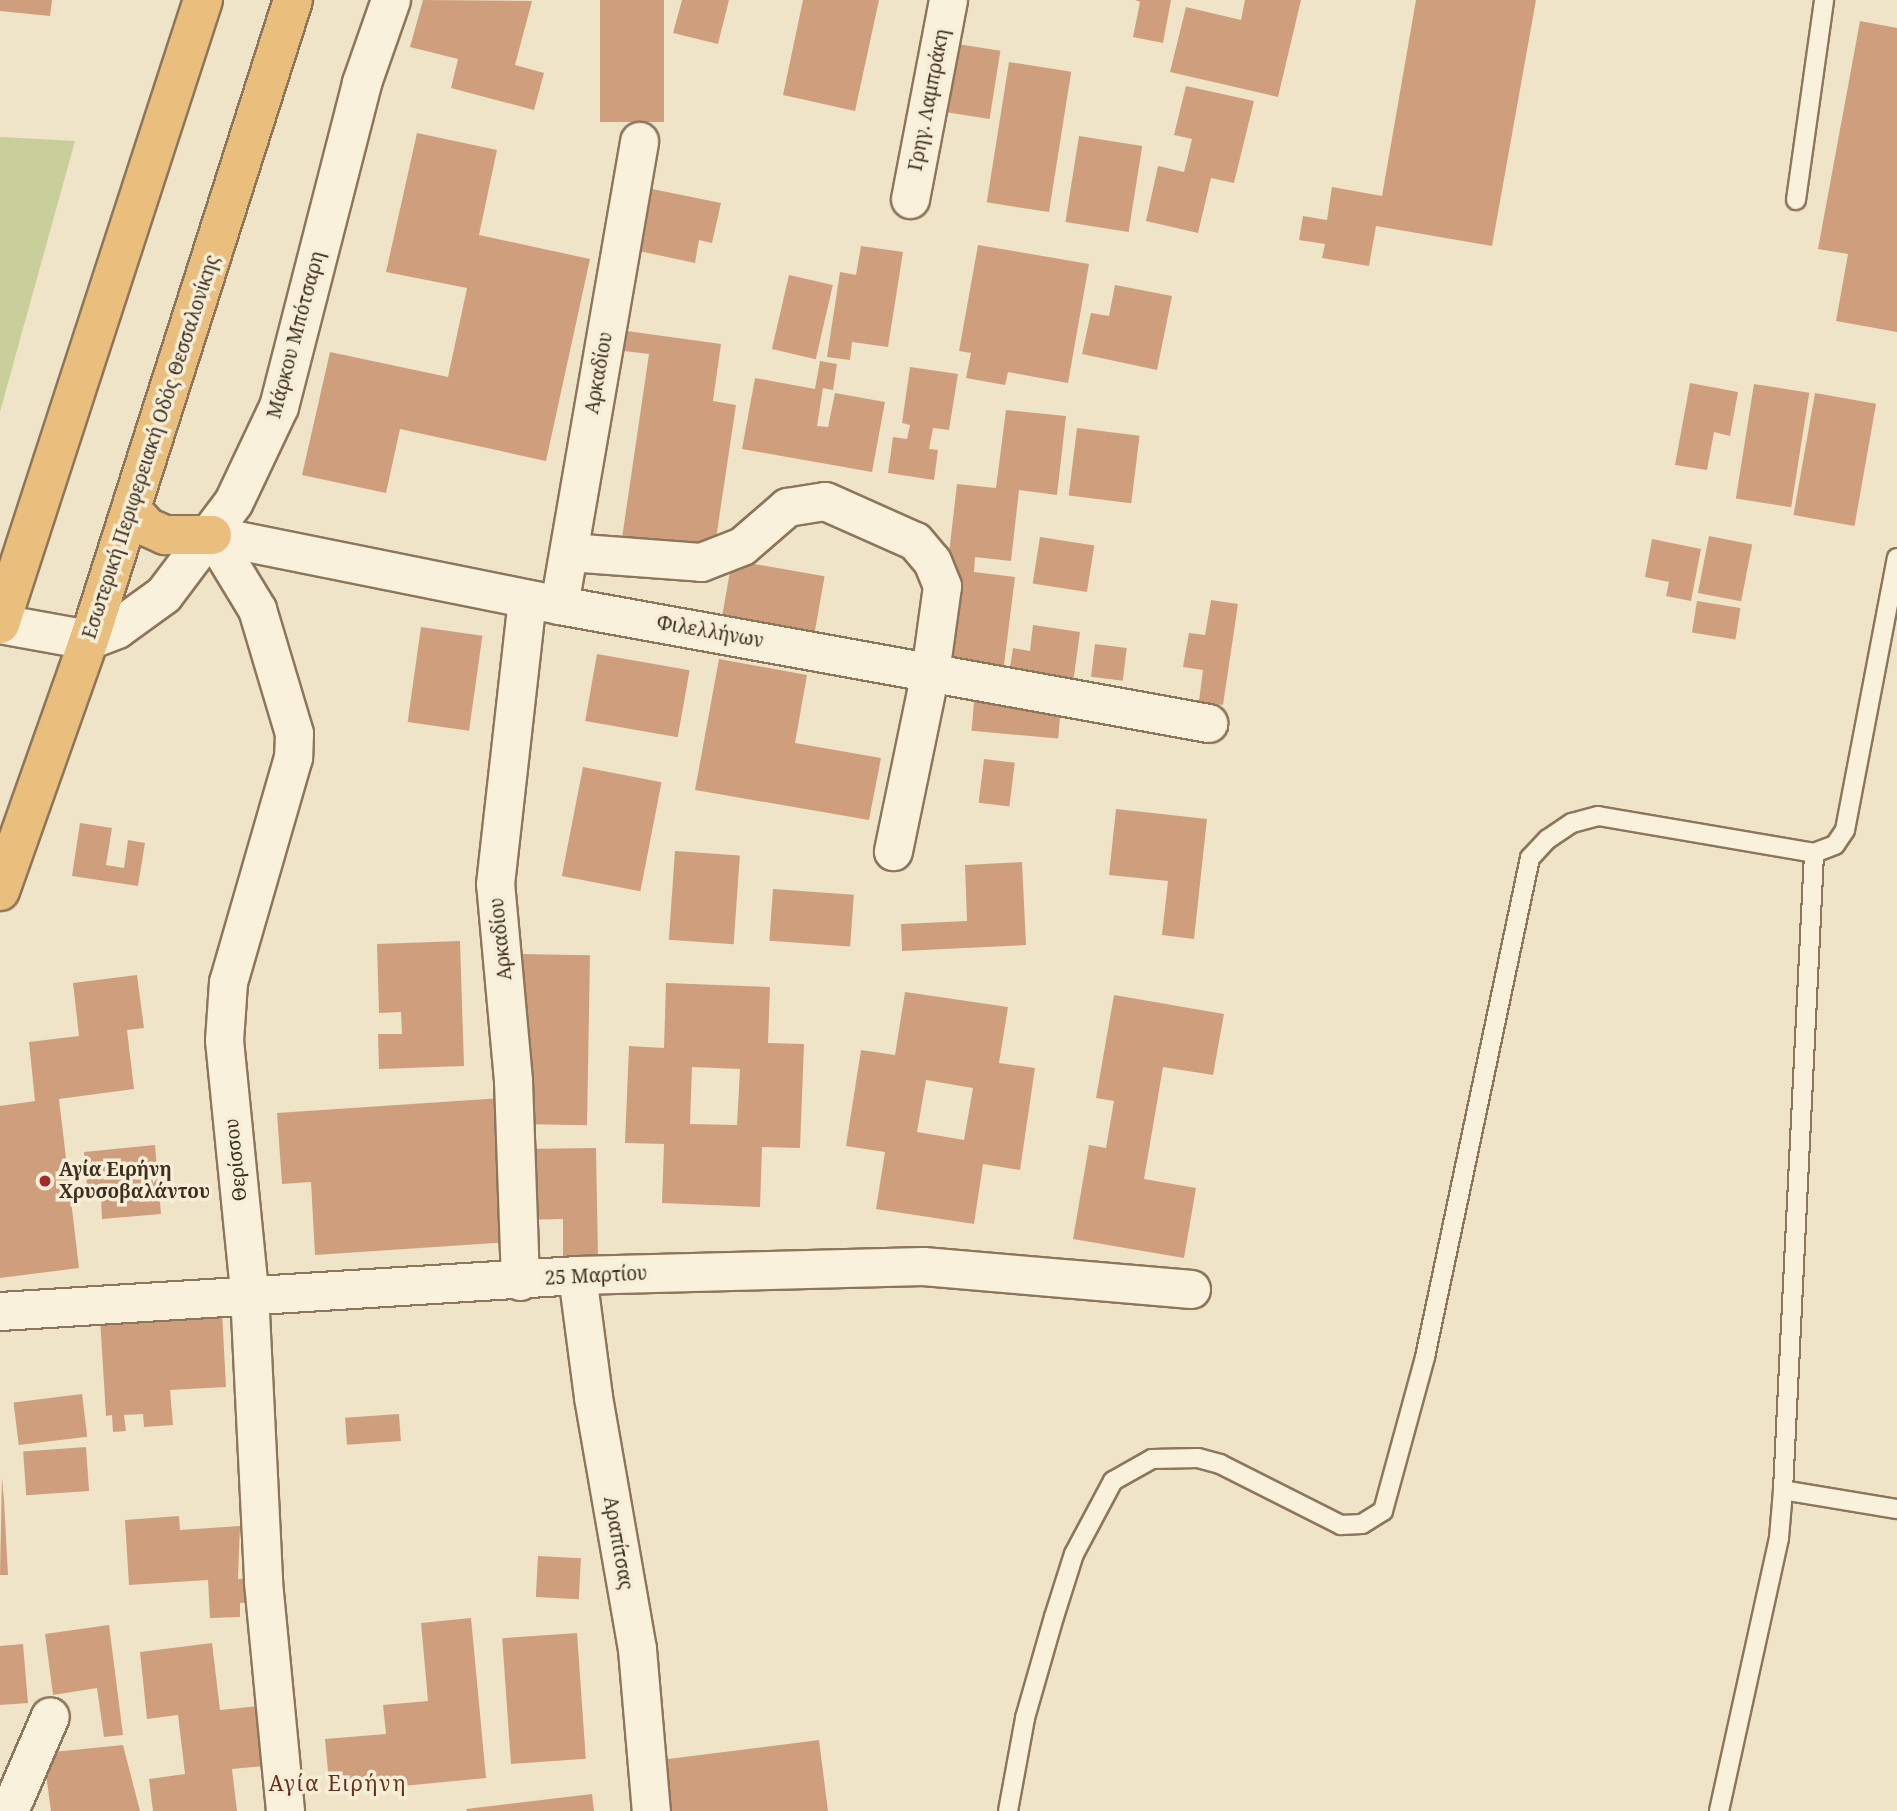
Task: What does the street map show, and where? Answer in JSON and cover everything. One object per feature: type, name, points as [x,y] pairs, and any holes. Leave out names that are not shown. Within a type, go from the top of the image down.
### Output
[{"type":"highway","points":[[0,624],[203,0]]},
{"type":"highway","name":"Εσωτερική Περιφερειακή Οδός Θεσσαλονίκης","points":[[0,891],[89,640],[293,0]]},
{"type":"highway","points":[[131,509],[147,527],[165,535],[212,535]]},
{"type":"main road","name":"Μάρκου Μπότσαρη","points":[[89,640],[141,614],[164,595],[212,535],[253,468],[279,407],[362,83],[391,0]]},
{"type":"main road","points":[[0,624],[89,640]]},
{"type":"street","name":"Γρηγ. Λαμπράκη","points":[[910,199],[948,0]]},
{"type":"street","name":"Αρκαδίου","points":[[520,1281],[513,1080],[495,884],[543,602],[569,552],[639,141]]},
{"type":"street","points":[[569,552],[701,562],[742,546],[787,507],[825,501],[915,541],[932,561],[942,586],[930,672],[893,851]]},
{"type":"street","name":"Φιλελλήνων","points":[[212,535],[543,602],[1208,723]]},
{"type":"street","name":"Θερίσσου","points":[[212,535],[257,609],[294,733],[293,757],[228,982],[224,1040],[249,1292],[263,1583],[285,1811]]},
{"type":"street","name":"25 Μαρτίου","points":[[0,1311],[249,1292],[520,1281],[578,1275],[923,1266],[1191,1289]]},
{"type":"street","name":"Αραπίτσας","points":[[578,1275],[593,1396],[637,1649],[651,1811]]},
{"type":"street","points":[[9,1811],[50,1716]]},
{"type":"lane","points":[[1796,200],[1824,0]]},
{"type":"lane","points":[[1008,1811],[1026,1718],[1058,1604],[1092,1513],[1113,1481],[1152,1459],[1198,1458],[1220,1464],[1341,1525],[1362,1524],[1383,1511],[1425,1357],[1516,908],[1530,858],[1564,828],[1598,816],[1814,853],[1835,845],[1845,830],[1897,558]]},
{"type":"lane","points":[[1719,1811],[1779,1538],[1814,853]]},
{"type":"lane","points":[[1783,1490],[1897,1509]]},
{"type":"green space","points":[[0,137],[75,141],[0,412]]},
{"type":"building","points":[[0,0],[52,0],[50,16],[0,11]]},
{"type":"building","points":[[423,0],[532,1],[515,65],[544,73],[534,110],[451,88],[458,59],[410,47]]},
{"type":"building","points":[[600,0],[664,0],[664,122],[600,122]]},
{"type":"building","points":[[682,0],[729,0],[718,44],[673,33]]},
{"type":"building","points":[[803,0],[879,0],[855,111],[783,95]]},
{"type":"building","points":[[1135,0],[1171,0],[1163,43],[1133,37],[1140,2]]},
{"type":"building","points":[[1245,0],[1301,0],[1278,97],[1170,72],[1186,7],[1241,20]]},
{"type":"building","points":[[1416,0],[1536,0],[1492,246],[1376,226],[1369,266],[1322,258],[1325,244],[1299,240],[1303,216],[1327,220],[1332,187],[1382,196]]},
{"type":"building","points":[[1860,21],[1897,28],[1897,332],[1836,321],[1848,254],[1818,249]]},
{"type":"building","points":[[951,43],[1000,51],[990,119],[940,111]]},
{"type":"building","points":[[1009,62],[1071,72],[1049,212],[987,202]]},
{"type":"building","points":[[1186,86],[1254,101],[1234,183],[1211,178],[1198,233],[1146,221],[1158,166],[1184,172],[1192,139],[1174,135]]},
{"type":"building","points":[[417,133],[497,150],[479,235],[590,259],[546,461],[400,429],[386,493],[302,475],[330,352],[448,377],[467,288],[386,272]]},
{"type":"building","points":[[1079,136],[1142,146],[1129,232],[1065,222]]},
{"type":"building","points":[[652,189],[721,203],[712,243],[699,240],[695,263],[639,251]]},
{"type":"building","points":[[978,245],[1089,264],[1068,383],[1008,372],[1005,385],[966,378],[971,353],[959,351]]},
{"type":"building","points":[[861,246],[903,252],[888,347],[852,342],[850,360],[827,357],[840,272],[856,275]]},
{"type":"building","points":[[789,275],[833,285],[816,359],[772,349]]},
{"type":"building","points":[[1115,285],[1172,296],[1157,370],[1082,354],[1091,313],[1109,316]]},
{"type":"building","points":[[627,331],[721,344],[713,401],[736,405],[714,552],[622,538],[649,354],[624,351]]},
{"type":"building","points":[[820,361],[837,364],[833,390],[823,388],[817,426],[828,427],[835,393],[885,402],[872,472],[742,449],[755,378],[815,389]]},
{"type":"building","points":[[910,367],[958,374],[949,430],[933,428],[929,449],[938,450],[934,480],[888,473],[893,437],[907,439],[910,425],[902,423]]},
{"type":"building","points":[[1690,383],[1738,392],[1730,436],[1714,432],[1707,470],[1675,465]]},
{"type":"building","points":[[1754,384],[1809,393],[1791,507],[1736,499]]},
{"type":"building","points":[[1815,393],[1876,404],[1855,526],[1793,515]]},
{"type":"building","points":[[1006,410],[1066,416],[1057,495],[1019,490],[1011,561],[975,557],[974,572],[1015,577],[1003,673],[936,665],[957,484],[996,488]]},
{"type":"building","points":[[1077,428],[1140,436],[1131,503],[1069,495]]},
{"type":"building","points":[[1709,536],[1752,544],[1741,601],[1698,593]]},
{"type":"building","points":[[1040,537],[1094,546],[1087,592],[1033,583]]},
{"type":"building","points":[[1652,539],[1701,549],[1691,601],[1666,596],[1669,582],[1645,577]]},
{"type":"building","points":[[732,560],[825,576],[813,643],[720,627]]},
{"type":"building","points":[[1211,600],[1238,604],[1223,705],[1199,701],[1203,670],[1183,667],[1189,633],[1205,635]]},
{"type":"building","points":[[1697,601],[1740,608],[1735,639],[1692,633]]},
{"type":"building","points":[[1033,625],[1080,632],[1073,683],[1009,674],[1013,648],[1030,651]]},
{"type":"building","points":[[421,627],[482,636],[469,731],[408,722]]},
{"type":"building","points":[[1095,644],[1127,648],[1123,681],[1091,677]]},
{"type":"building","points":[[597,654],[690,670],[678,737],[585,721]]},
{"type":"building","points":[[719,659],[807,675],[795,743],[881,758],[869,820],[695,790]]},
{"type":"building","points":[[975,691],[1062,699],[1058,738],[972,731]]},
{"type":"building","points":[[984,759],[1015,763],[1009,806],[979,803]]},
{"type":"building","points":[[583,767],[662,782],[640,891],[562,876]]},
{"type":"building","points":[[1116,809],[1207,819],[1194,939],[1162,935],[1168,881],[1109,875]]},
{"type":"building","points":[[80,823],[112,828],[106,865],[124,868],[128,840],[145,843],[138,886],[72,876]]},
{"type":"building","points":[[675,851],[740,856],[734,944],[669,940]]},
{"type":"building","points":[[1022,862],[1026,945],[902,951],[901,924],[967,921],[965,865]]},
{"type":"building","points":[[773,889],[854,895],[850,947],[769,941]]},
{"type":"building","points":[[460,941],[464,1066],[379,1069],[378,1034],[402,1034],[401,1012],[379,1013],[377,944]]},
{"type":"building","points":[[520,954],[590,955],[587,1125],[517,1124]]},
{"type":"building","points":[[137,975],[144,1028],[127,1030],[134,1089],[59,1099],[79,1268],[0,1278],[0,1106],[35,1101],[29,1042],[79,1036],[73,983]]},
{"type":"building","points":[[666,983],[770,987],[768,1043],[804,1044],[800,1148],[762,1147],[760,1207],[662,1203],[664,1144],[625,1143],[629,1046],[664,1048]],"holes":[[[692,1067],[740,1069],[737,1125],[690,1124]]]},
{"type":"building","points":[[905,992],[1008,1007],[999,1063],[1035,1068],[1020,1170],[983,1164],[974,1224],[876,1209],[885,1152],[846,1146],[861,1050],[895,1055]],"holes":[[[926,1080],[973,1088],[964,1140],[917,1132]]]},
{"type":"building","points":[[1114,995],[1224,1014],[1213,1075],[1163,1067],[1144,1179],[1196,1188],[1184,1258],[1073,1239],[1089,1145],[1106,1148],[1114,1101],[1096,1098]]},
{"type":"building","points":[[502,1098],[511,1242],[315,1255],[311,1182],[282,1184],[277,1113]]},
{"type":"building","points":[[155,1145],[161,1214],[102,1219],[101,1197],[88,1199],[84,1152]]},
{"type":"building","points":[[596,1148],[598,1257],[563,1258],[563,1219],[519,1220],[518,1149]]},
{"type":"building","points":[[222,1311],[226,1387],[170,1390],[173,1425],[144,1427],[143,1414],[124,1415],[126,1431],[113,1432],[112,1415],[106,1416],[100,1319]]},
{"type":"building","points":[[82,1394],[87,1437],[19,1445],[14,1402]]},
{"type":"building","points":[[399,1414],[401,1441],[347,1445],[345,1418]]},
{"type":"building","points":[[86,1447],[89,1491],[26,1495],[23,1451]]},
{"type":"building","points":[[2,1477],[4,1500],[8,1575],[0,1575]]},
{"type":"building","points":[[179,1516],[180,1530],[240,1526],[238,1579],[254,1578],[256,1602],[240,1603],[240,1617],[210,1618],[208,1580],[129,1585],[125,1520]]},
{"type":"building","points":[[538,1556],[581,1558],[579,1599],[536,1597]]},
{"type":"building","points":[[471,1618],[486,1778],[330,1793],[325,1739],[386,1734],[383,1705],[428,1701],[421,1623]]},
{"type":"building","points":[[109,1625],[123,1735],[104,1737],[97,1688],[53,1695],[45,1634]]},
{"type":"building","points":[[577,1633],[586,1759],[511,1764],[502,1638]]},
{"type":"building","points":[[212,1643],[220,1710],[258,1706],[265,1766],[232,1769],[237,1811],[153,1811],[149,1779],[185,1774],[178,1715],[147,1719],[140,1652]]},
{"type":"building","points":[[23,1644],[28,1703],[0,1705],[0,1646]]},
{"type":"building","points":[[819,1740],[828,1811],[666,1811],[660,1760]]},
{"type":"building","points":[[123,1745],[140,1811],[51,1811],[43,1753]]},
{"type":"building","points":[[592,1794],[594,1811],[466,1809]]},
{"type":"place","name":"Αγία Ειρήνη Χρυσοβαλάντου","points":[[45,1181]]},
{"type":"district","name":"Αγία Ειρήνη","points":[[338,1783]]}]
